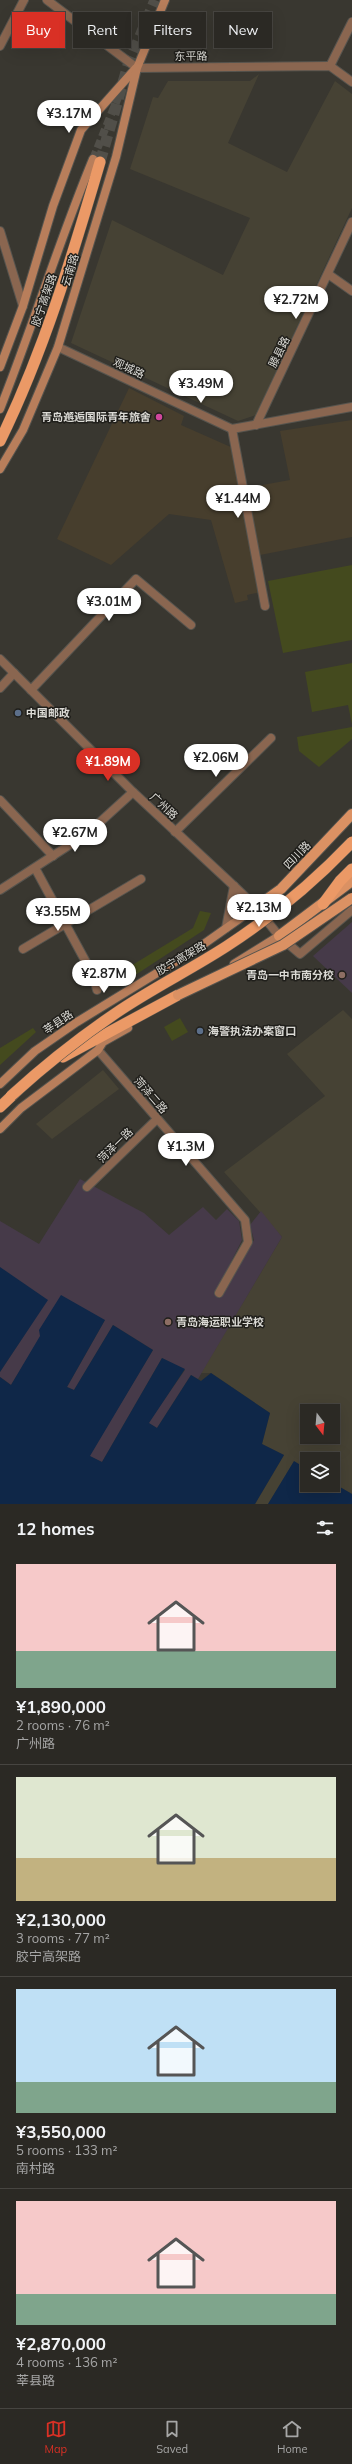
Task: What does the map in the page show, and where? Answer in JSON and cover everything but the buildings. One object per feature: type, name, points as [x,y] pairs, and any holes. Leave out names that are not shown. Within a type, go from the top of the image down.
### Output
[{"type":"highway","name":"胶宁高架路","points":[[0,442],[18,403],[49,327],[96,160]]},
{"type":"highway","name":"胶宁高架路","points":[[0,1107],[115,1014],[227,946],[271,915],[310,883],[352,842]]},
{"type":"highway","points":[[324,904],[340,881],[352,869]]},
{"type":"highway","points":[[12,1096],[66,1054],[178,995]]},
{"type":"main road","name":"云南路","points":[[0,469],[23,430],[58,347],[116,157],[136,68],[165,0]]},
{"type":"main road","name":"云南路","points":[[0,367],[23,306],[53,206],[81,130],[136,68]]},
{"type":"main road","points":[[0,408],[24,349],[66,223],[96,160]]},
{"type":"main road","name":"四川路","points":[[256,907],[281,889],[352,814]]},
{"type":"main road","points":[[0,1128],[21,1108],[98,1050],[103,1042],[279,936],[324,904],[352,881]]},
{"type":"main road","points":[[178,995],[283,945],[352,898]]},
{"type":"main road","name":"莘县路","points":[[0,1084],[35,1051],[77,1022],[201,946],[256,907]]},
{"type":"street","points":[[0,46],[24,0]]},
{"type":"street","points":[[47,0],[136,68]]},
{"type":"street","points":[[352,22],[330,66],[352,82]]},
{"type":"street","name":"东平路","points":[[136,68],[330,66]]},
{"type":"street","name":"滕县路","points":[[256,425],[352,222]]},
{"type":"street","points":[[0,231],[23,306]]},
{"type":"street","points":[[328,274],[352,291]]},
{"type":"street","name":"观城路","points":[[58,347],[232,429]]},
{"type":"street","points":[[265,606],[232,429],[352,406]]},
{"type":"street","points":[[31,690],[136,579],[191,625]]},
{"type":"street","name":"广州路","points":[[0,659],[132,792],[256,907],[279,936],[300,954],[352,910]]},
{"type":"street","points":[[0,688],[14,673]]},
{"type":"street","points":[[175,832],[271,738]]},
{"type":"street","points":[[0,890],[88,833],[132,792]]},
{"type":"street","points":[[0,800],[53,856]]},
{"type":"street","points":[[35,868],[93,974],[97,990]]},
{"type":"street","points":[[23,949],[141,879]]},
{"type":"street","points":[[226,928],[234,886]]},
{"type":"street","name":"菏泽二路","points":[[98,1050],[244,1220],[248,1242],[219,1293]]},
{"type":"street","name":"菏泽一路","points":[[87,1187],[158,1119]]},
{"type":"shaded area","points":[[259,74],[228,143],[287,172],[335,81],[352,94],[352,208],[256,415],[238,421],[71,343],[112,220],[223,275],[250,218],[130,169],[153,97],[158,98],[168,81],[250,81]]},
{"type":"shaded area","points":[[129,388],[184,416],[181,425],[233,448],[261,592],[247,595],[248,600],[235,603],[211,520],[169,514],[111,565],[57,539]]},
{"type":"shaded area","points":[[352,420],[352,537],[255,556],[246,488],[290,480],[280,431]]},
{"type":"shaded area","name":"青岛一中市南分校","points":[[352,922],[352,993],[313,956]]},
{"type":"shaded area","points":[[343,1010],[352,1019],[352,1494],[340,1487],[340,1452],[300,1452],[300,1465],[294,1462],[268,1504],[255,1504],[284,1455],[262,1444],[270,1413],[211,1373],[201,1373],[282,1237],[224,1172],[325,1096],[287,1054]]},
{"type":"shaded area","points":[[103,1070],[119,1089],[52,1139],[36,1124]]},
{"type":"shaded area","name":"青岛海运职业学校","points":[[80,1179],[144,1213],[169,1235],[203,1207],[216,1220],[227,1209],[239,1221],[242,1240],[216,1292],[223,1295],[254,1240],[250,1225],[261,1211],[282,1237],[198,1379],[191,1375],[157,1428],[148,1423],[185,1370],[162,1358],[102,1462],[89,1456],[153,1350],[113,1325],[74,1390],[67,1387],[105,1320],[41,1336],[11,1385],[0,1377],[0,1372],[36,1317],[0,1269],[0,1221],[39,1244]]},
{"type":"green space","points":[[352,565],[352,640],[283,653],[268,581]]},
{"type":"green space","points":[[352,663],[352,724],[348,705],[312,712],[305,672]]},
{"type":"green space","points":[[352,727],[352,739],[319,767],[299,751],[297,737]]},
{"type":"green space","points":[[200,911],[211,913],[204,930],[117,987],[111,978],[193,928]]},
{"type":"green space","points":[[180,1018],[188,1032],[172,1041],[164,1027]]},
{"type":"green space","points":[[33,1028],[36,1032],[0,1065],[0,1048]]},
{"type":"water","points":[[0,1267],[48,1300],[0,1372]]},
{"type":"water","points":[[61,1295],[105,1320],[67,1387],[74,1390],[113,1325],[153,1350],[90,1456],[102,1462],[162,1358],[185,1369],[149,1423],[157,1428],[191,1375],[201,1381],[211,1373],[270,1413],[262,1444],[284,1455],[255,1504],[0,1504],[0,1377],[11,1385],[40,1336],[39,1330]]},
{"type":"water","points":[[294,1461],[300,1465],[300,1492],[340,1492],[340,1487],[352,1494],[352,1504],[268,1504]]},
{"type":"tunnel","points":[[100,162],[128,65],[155,0]]},
{"type":"tunnel","points":[[93,159],[119,95]]},
{"type":"place","name":"青岛邂逅国际青年旅舍","points":[[159,417]]},
{"type":"place","name":"中国邮政","points":[[18,713]]},
{"type":"place","name":"青岛一中市南分校","points":[[342,975]]},
{"type":"place","name":"海警执法办案窗口","points":[[200,1031]]},
{"type":"place","name":"青岛海运职业学校","points":[[168,1322]]}]
